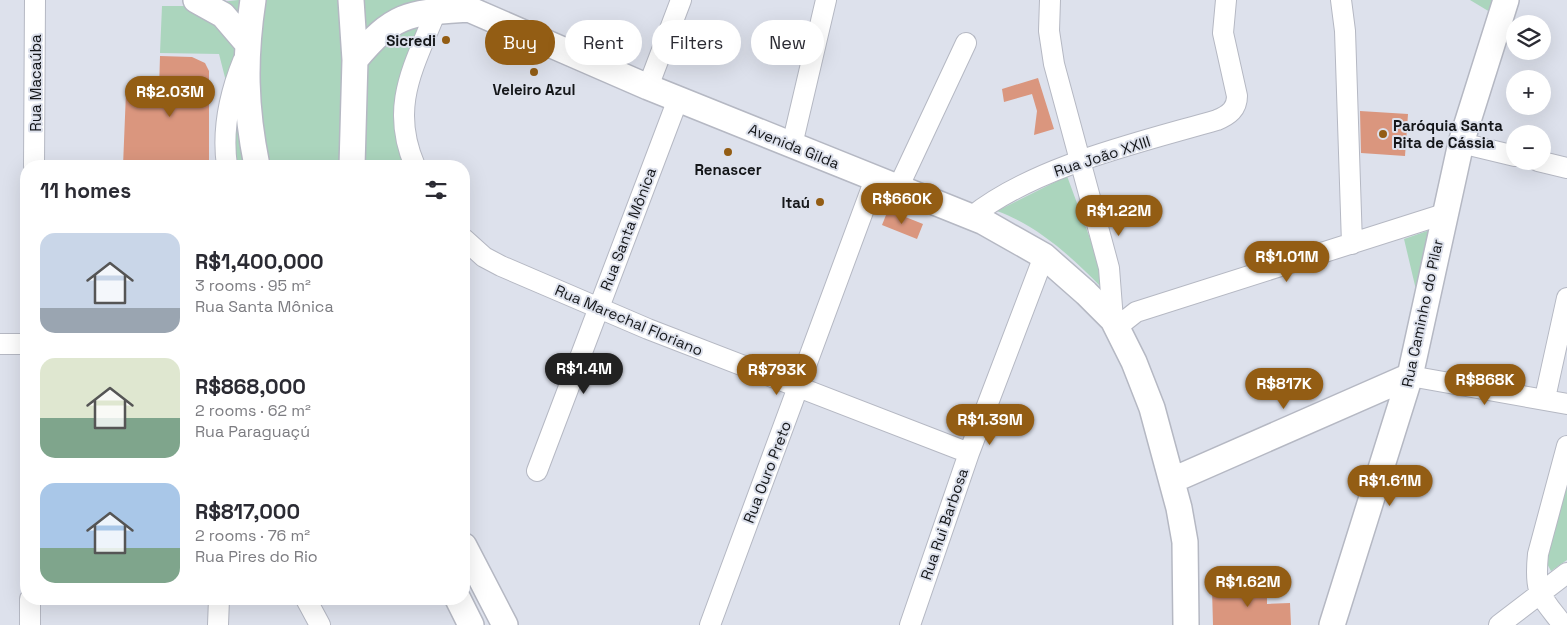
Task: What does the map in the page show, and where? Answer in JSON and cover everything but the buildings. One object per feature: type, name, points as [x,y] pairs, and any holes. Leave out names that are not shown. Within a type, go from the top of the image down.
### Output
[{"type":"main road","points":[[196,0],[222,15],[246,49]]},
{"type":"main road","points":[[253,0],[246,49],[248,112],[255,160]]},
{"type":"main road","points":[[352,0],[355,60],[352,160]]},
{"type":"main road","name":"Rua Caminho do Pilar","points":[[1332,625],[1410,376],[1461,143],[1506,0]]},
{"type":"main road","points":[[355,60],[386,26],[400,19],[451,7]]},
{"type":"main road","name":"Avenida Gilda","points":[[451,7],[984,222],[1044,256],[1086,293],[1115,324]]},
{"type":"main road","points":[[1115,324],[1152,408],[1173,480],[1184,542],[1186,625]]},
{"type":"main road","points":[[1173,480],[1410,376]]},
{"type":"main road","points":[[470,558],[505,625]]},
{"type":"main road","points":[[461,605],[471,625]]},
{"type":"street","name":"Rua Macaúba","points":[[34,160],[36,0]]},
{"type":"street","points":[[648,87],[681,0]]},
{"type":"street","points":[[792,145],[826,0]]},
{"type":"street","points":[[1050,0],[1048,32],[1054,64],[1082,161],[1109,268],[1115,324],[1136,312],[1444,214]]},
{"type":"street","name":"Rua João XXIII","points":[[971,217],[984,207],[1054,170],[1217,120],[1228,114],[1236,104],[1236,90],[1223,33],[1226,0]]},
{"type":"street","points":[[1341,0],[1345,31],[1352,244]]},
{"type":"street","points":[[413,160],[405,127],[403,103],[406,87],[451,7]]},
{"type":"street","points":[[898,188],[966,43]]},
{"type":"street","points":[[226,160],[226,128],[232,96],[246,49]]},
{"type":"street","name":"Rua Santa Mônica","points":[[537,471],[678,99]]},
{"type":"street","points":[[1461,143],[1506,154]]},
{"type":"street","points":[[1551,164],[1567,168]]},
{"type":"street","name":"Rua Ouro Preto","points":[[710,625],[799,389],[875,178]]},
{"type":"street","name":"Rua Marechal Floriano","points":[[470,244],[484,257],[501,266],[598,307],[799,389],[969,454]]},
{"type":"street","name":"Rua Rui Barbosa","points":[[910,625],[969,454],[1044,256]]},
{"type":"street","points":[[1545,398],[1567,298]]},
{"type":"street","points":[[0,344],[20,344]]},
{"type":"street","points":[[1410,376],[1545,398],[1567,404]]},
{"type":"street","points":[[1564,625],[1539,594],[1536,585],[1538,554],[1567,446]]},
{"type":"street","points":[[1499,625],[1567,573]]},
{"type":"street","points":[[30,605],[30,625]]},
{"type":"street","points":[[218,625],[219,605]]},
{"type":"street","points":[[309,605],[320,625]]},
{"type":"green space","points":[[238,0],[430,0],[399,85],[406,160],[234,160],[233,109],[219,54],[160,53],[162,6],[187,6]]},
{"type":"green space","points":[[1470,0],[1494,0],[1490,12]]},
{"type":"green space","points":[[1067,176],[1102,271],[1102,288],[1054,243],[1012,217],[997,211]]},
{"type":"green space","points":[[1430,230],[1417,294],[1404,239]]},
{"type":"green space","points":[[1567,485],[1567,560],[1551,571],[1544,558]]},
{"type":"place","name":"Sicredi","points":[[446,40]]},
{"type":"place","name":"Veleiro Azul","points":[[534,72]]},
{"type":"place","name":"Paróquia Santa Rita de Cássia","points":[[1383,134]]},
{"type":"place","name":"Renascer","points":[[728,152]]},
{"type":"place","name":"Itaú","points":[[820,202]]}]
